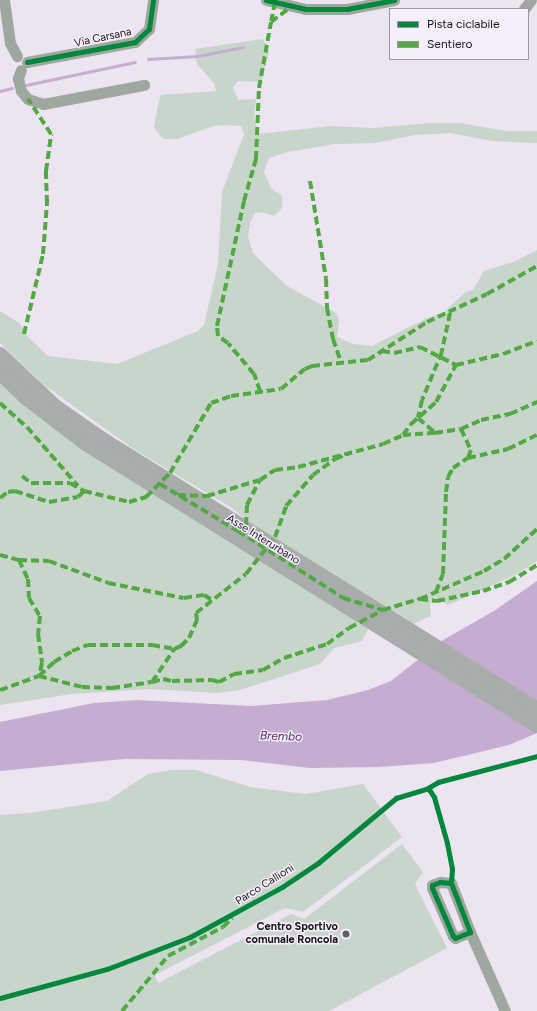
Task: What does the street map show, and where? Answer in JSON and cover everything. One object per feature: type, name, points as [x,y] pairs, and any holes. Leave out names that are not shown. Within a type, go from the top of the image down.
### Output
[{"type":"highway","name":"Asse Interurbano","points":[[0,355],[63,413],[140,470],[537,725]]},
{"type":"highway","name":"Asse Interurbano","points":[[0,372],[52,418],[537,710]]},
{"type":"street","points":[[4,0],[10,43],[18,56],[24,57],[24,66],[18,81],[23,94],[33,102],[43,104],[144,85]]},
{"type":"street","name":"Via Carsana","points":[[24,66],[136,42],[148,29],[153,0]]},
{"type":"street","points":[[266,0],[291,7],[320,9],[360,8],[394,0]]},
{"type":"street","points":[[525,8],[531,0]]},
{"type":"street","points":[[470,932],[455,938],[453,936],[432,884],[440,882],[451,883],[470,932],[505,1011]]},
{"type":"shaded area","points":[[263,39],[269,52],[261,82],[238,81],[233,87],[238,100],[256,99],[254,119],[259,134],[331,126],[373,128],[430,123],[460,123],[506,131],[537,131],[537,143],[493,141],[450,133],[415,135],[375,143],[335,144],[287,152],[269,158],[264,172],[271,188],[282,196],[282,208],[274,216],[262,212],[255,213],[250,223],[248,237],[253,253],[287,286],[336,313],[339,320],[337,337],[353,344],[372,346],[425,319],[444,312],[466,292],[473,290],[484,271],[513,262],[537,250],[537,561],[517,574],[448,605],[435,597],[430,604],[431,616],[413,624],[245,519],[232,508],[135,450],[44,385],[0,343],[0,311],[19,323],[29,338],[48,356],[117,364],[198,331],[204,325],[218,264],[222,192],[244,134],[241,126],[227,125],[214,126],[177,139],[163,139],[154,127],[158,105],[161,95],[216,91],[214,83],[197,64],[195,49]]},
{"type":"shaded area","points":[[0,381],[369,627],[362,641],[334,648],[320,664],[240,690],[217,693],[150,689],[72,694],[0,705]]},
{"type":"shaded area","points":[[172,770],[196,770],[251,787],[306,794],[363,784],[402,837],[303,912],[285,908],[155,975],[158,983],[291,914],[304,919],[402,844],[423,872],[415,884],[447,948],[329,1011],[0,1011],[0,815],[30,813],[107,801],[148,774]]},
{"type":"water","name":"Brembo","points":[[537,581],[537,733],[509,745],[434,763],[380,767],[310,768],[241,760],[124,759],[0,771],[0,722],[94,703],[137,700],[251,706],[327,700],[368,690],[391,681],[443,640],[494,611]]},
{"type":"waterway","points":[[148,59],[198,56],[243,47]]},
{"type":"waterway","points":[[26,85],[135,62]]},
{"type":"waterway","points":[[0,91],[12,88]]},
{"type":"marked path","points":[[275,2],[271,22],[291,7]]},
{"type":"marked path","points":[[260,391],[254,374],[228,343],[218,336],[217,326],[244,201],[256,159],[259,88],[271,22]]},
{"type":"marked path","points":[[24,334],[43,254],[47,203],[46,171],[51,134],[28,99]]},
{"type":"marked path","points":[[310,181],[326,279],[327,308],[333,339],[341,362]]},
{"type":"marked path","points":[[22,476],[31,483],[70,483],[84,491],[129,502],[146,497],[170,473],[211,403],[231,396],[281,389],[305,369],[312,366],[368,360],[427,322],[487,294],[537,266]]},
{"type":"marked path","points":[[450,313],[442,352],[422,400],[418,418],[435,433],[461,429],[481,420],[510,414],[537,402]]},
{"type":"marked path","points":[[382,351],[394,353],[420,347],[456,365],[503,354],[537,341]]},
{"type":"marked path","points":[[160,484],[238,531],[246,525],[247,505],[260,480],[275,470],[298,467],[383,444],[403,435],[411,424],[436,402],[456,365]]},
{"type":"marked path","points":[[0,403],[27,427],[78,486]]},
{"type":"marked path","points":[[461,429],[471,450],[468,458]]},
{"type":"marked path","points":[[403,435],[435,433]]},
{"type":"marked path","points":[[436,592],[443,574],[446,492],[448,477],[453,468],[468,458],[508,449],[537,435]]},
{"type":"marked path","points":[[0,690],[39,676],[82,687],[112,688],[152,682],[174,649],[181,646],[189,638],[197,620],[196,613],[246,574],[275,537],[286,506],[313,475],[335,459],[352,452]]},
{"type":"marked path","points":[[178,495],[207,496],[260,480]]},
{"type":"marked path","points":[[0,498],[8,492],[15,491],[49,502],[78,497],[84,491]]},
{"type":"marked path","points":[[238,531],[343,598],[383,610],[420,599],[484,571],[504,559],[537,529]]},
{"type":"marked path","points":[[0,555],[19,560],[49,561],[108,583],[184,598],[204,595],[212,600]]},
{"type":"marked path","points":[[19,560],[28,579],[29,598],[40,616],[38,634],[42,663],[39,676]]},
{"type":"marked path","points":[[420,599],[437,601],[483,591],[509,582],[537,565]]},
{"type":"marked path","points":[[152,682],[163,679],[172,681],[212,680],[219,682],[234,674],[263,670],[284,658],[327,644],[349,628],[383,610]]},
{"type":"marked path","points":[[39,676],[54,662],[72,651],[88,645],[152,645],[174,649]]},
{"type":"marked path","points":[[122,1011],[168,956],[223,927],[232,918]]},
{"type":"cycle path","points":[[27,62],[135,42],[149,29],[153,0]]},
{"type":"cycle path","points":[[266,0],[306,9],[347,9],[394,0]]},
{"type":"cycle path","points":[[428,788],[438,782],[537,756]]},
{"type":"cycle path","name":"Parco Callioni","points":[[0,998],[107,969],[190,937],[282,887],[318,863],[396,798],[428,788],[434,797],[447,843],[452,869],[451,883]]},
{"type":"cycle path","points":[[440,882],[451,883],[470,932],[455,938],[453,936],[432,888],[432,885],[440,882]]},
{"type":"place","name":"Centro Sportivo comunale Roncola","points":[[346,934]]}]
